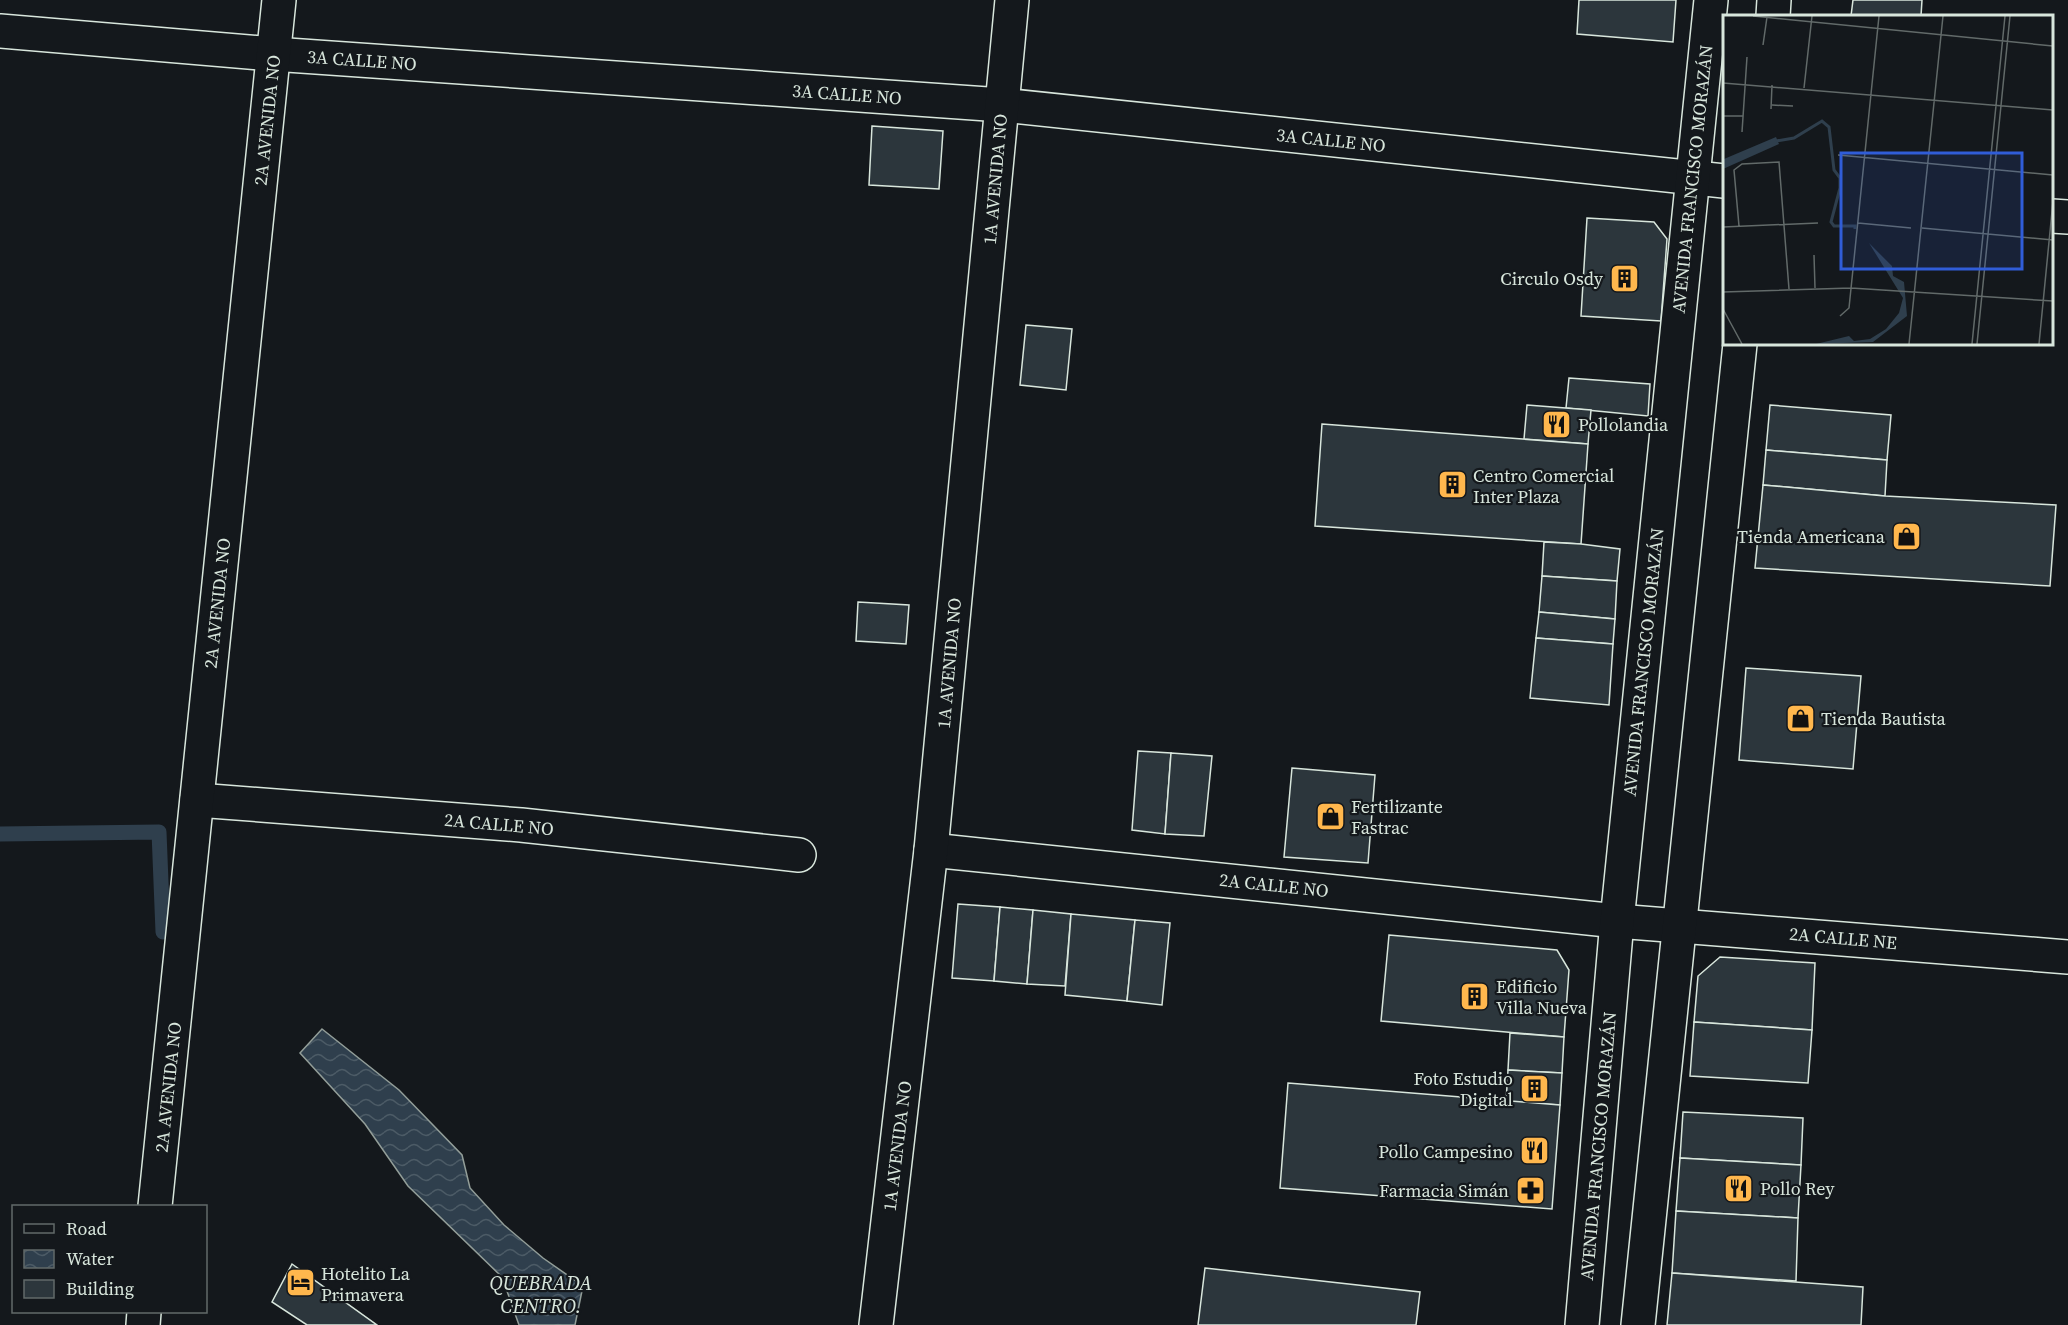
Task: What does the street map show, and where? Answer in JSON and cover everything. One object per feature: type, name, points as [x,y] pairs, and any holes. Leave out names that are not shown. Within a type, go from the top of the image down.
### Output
[{"type":"street","name":"2A AVENIDA NO","points":[[155,1205],[279,0]]},
{"type":"street","name":"1A AVENIDA NO","points":[[876,1325],[931,850],[1012,0]]},
{"type":"street","name":"AVENIDA FRANCISCO MORAZÁN","points":[[1582,1325],[1617,921],[1711,0]]},
{"type":"street","points":[[1773,15],[1774,0]]},
{"type":"street","name":"3A CALLE NO","points":[[0,31],[273,54],[1002,105],[1723,181]]},
{"type":"street","points":[[2053,216],[2068,217]]},
{"type":"street","points":[[1638,1325],[1740,345]]},
{"type":"street","name":"2A CALLE NO","points":[[197,800],[522,825],[800,855]]},
{"type":"street","name":"2A CALLE NO","points":[[931,850],[1617,921]]},
{"type":"street","name":"2A CALLE NE","points":[[1617,921],[2068,957]]},
{"type":"water","name":"QUEBRADA CENTRO.","points":[[322,1029],[399,1090],[462,1155],[470,1188],[504,1225],[543,1258],[583,1286],[575,1325],[519,1325],[502,1277],[408,1186],[365,1124],[300,1053]]},
{"type":"building","points":[[1579,0],[1676,0],[1673,42],[1577,34]]},
{"type":"building","points":[[1853,0],[1922,0],[1921,15],[1851,15]]},
{"type":"building","points":[[872,126],[943,131],[939,189],[869,185]]},
{"type":"building","name":"Circulo Osdy","points":[[1587,218],[1654,222],[1667,239],[1661,321],[1581,316]]},
{"type":"building","points":[[1026,325],[1072,329],[1066,390],[1020,385]]},
{"type":"building","points":[[1569,378],[1650,384],[1648,416],[1566,408]]},
{"type":"building","name":"Pollolandia","points":[[1527,405],[1591,410],[1588,444],[1524,439]]},
{"type":"building","points":[[1770,405],[1891,415],[1887,460],[1766,450]]},
{"type":"building","name":"Centro Comercial Inter Plaza","points":[[1322,424],[1588,444],[1581,544],[1315,526]]},
{"type":"building","points":[[1766,450],[1887,460],[1885,496],[1763,485]]},
{"type":"building","name":"Tienda Americana","points":[[1763,485],[1885,496],[2056,505],[2050,586],[1755,568]]},
{"type":"building","points":[[1544,542],[1620,549],[1617,581],[1542,576]]},
{"type":"building","points":[[1542,576],[1617,581],[1615,619],[1539,612]]},
{"type":"building","points":[[858,602],[909,605],[906,644],[856,641]]},
{"type":"building","points":[[1539,612],[1615,619],[1613,644],[1536,638]]},
{"type":"building","points":[[1536,638],[1613,644],[1609,705],[1530,698]]},
{"type":"building","name":"Tienda Bautista","points":[[1746,668],[1861,676],[1853,769],[1739,760]]},
{"type":"building","points":[[1138,751],[1171,753],[1165,834],[1132,830]]},
{"type":"building","points":[[1171,753],[1212,756],[1204,836],[1165,834]]},
{"type":"building","name":"Fertilizante Fastrac","points":[[1292,768],[1375,775],[1368,863],[1284,857]]},
{"type":"building","points":[[958,904],[1000,907],[994,981],[952,978]]},
{"type":"building","points":[[1000,907],[1033,910],[1027,984],[994,981]]},
{"type":"building","points":[[1033,910],[1071,914],[1065,986],[1027,984]]},
{"type":"building","points":[[1071,914],[1135,920],[1127,1001],[1065,995]]},
{"type":"building","points":[[1135,920],[1170,923],[1162,1005],[1127,1001]]},
{"type":"building","name":"Edificio Villa Nueva","points":[[1389,935],[1557,950],[1569,970],[1564,1037],[1381,1021]]},
{"type":"building","points":[[1720,957],[1815,963],[1812,1030],[1694,1022],[1698,976]]},
{"type":"building","points":[[1694,1022],[1812,1030],[1808,1083],[1690,1076]]},
{"type":"building","points":[[1510,1033],[1564,1037],[1562,1073],[1508,1070]]},
{"type":"building","name":"Foto Estudio Digital","points":[[1508,1070],[1562,1073],[1560,1105],[1506,1102]]},
{"type":"building","points":[[1288,1083],[1560,1105],[1552,1209],[1280,1188]]},
{"type":"building","points":[[1683,1112],[1803,1118],[1801,1165],[1680,1158]]},
{"type":"building","name":"Pollo Rey","points":[[1680,1158],[1801,1165],[1798,1218],[1676,1211]]},
{"type":"building","points":[[1676,1211],[1798,1218],[1796,1281],[1672,1273]]},
{"type":"building","name":"Hotelito La Primavera","points":[[292,1264],[377,1325],[307,1325],[272,1302]]},
{"type":"building","points":[[1205,1268],[1420,1292],[1416,1325],[1198,1325]]},
{"type":"building","points":[[1672,1273],[1863,1287],[1861,1325],[1667,1325]]},
{"type":"waterway","points":[[0,834],[159,832],[163,932]]},
{"type":"place","name":"Circulo Osdy","points":[[1624,278]]},
{"type":"place","name":"Pollolandia","points":[[1557,424]]},
{"type":"place","name":"Centro Comercial Inter Plaza","points":[[1452,485]]},
{"type":"place","name":"Tienda Americana","points":[[1906,536]]},
{"type":"place","name":"Tienda Bautista","points":[[1800,718]]},
{"type":"place","name":"Fertilizante Fastrac","points":[[1330,816]]},
{"type":"place","name":"Edificio Villa Nueva","points":[[1475,996]]},
{"type":"place","name":"Foto Estudio Digital","points":[[1534,1088]]},
{"type":"place","name":"Pollo Campesino","points":[[1534,1151]]},
{"type":"place","name":"Pollo Rey","points":[[1739,1188]]},
{"type":"place","name":"Farmacia Simán","points":[[1530,1190]]},
{"type":"place","name":"Hotelito La Primavera","points":[[300,1283]]}]
